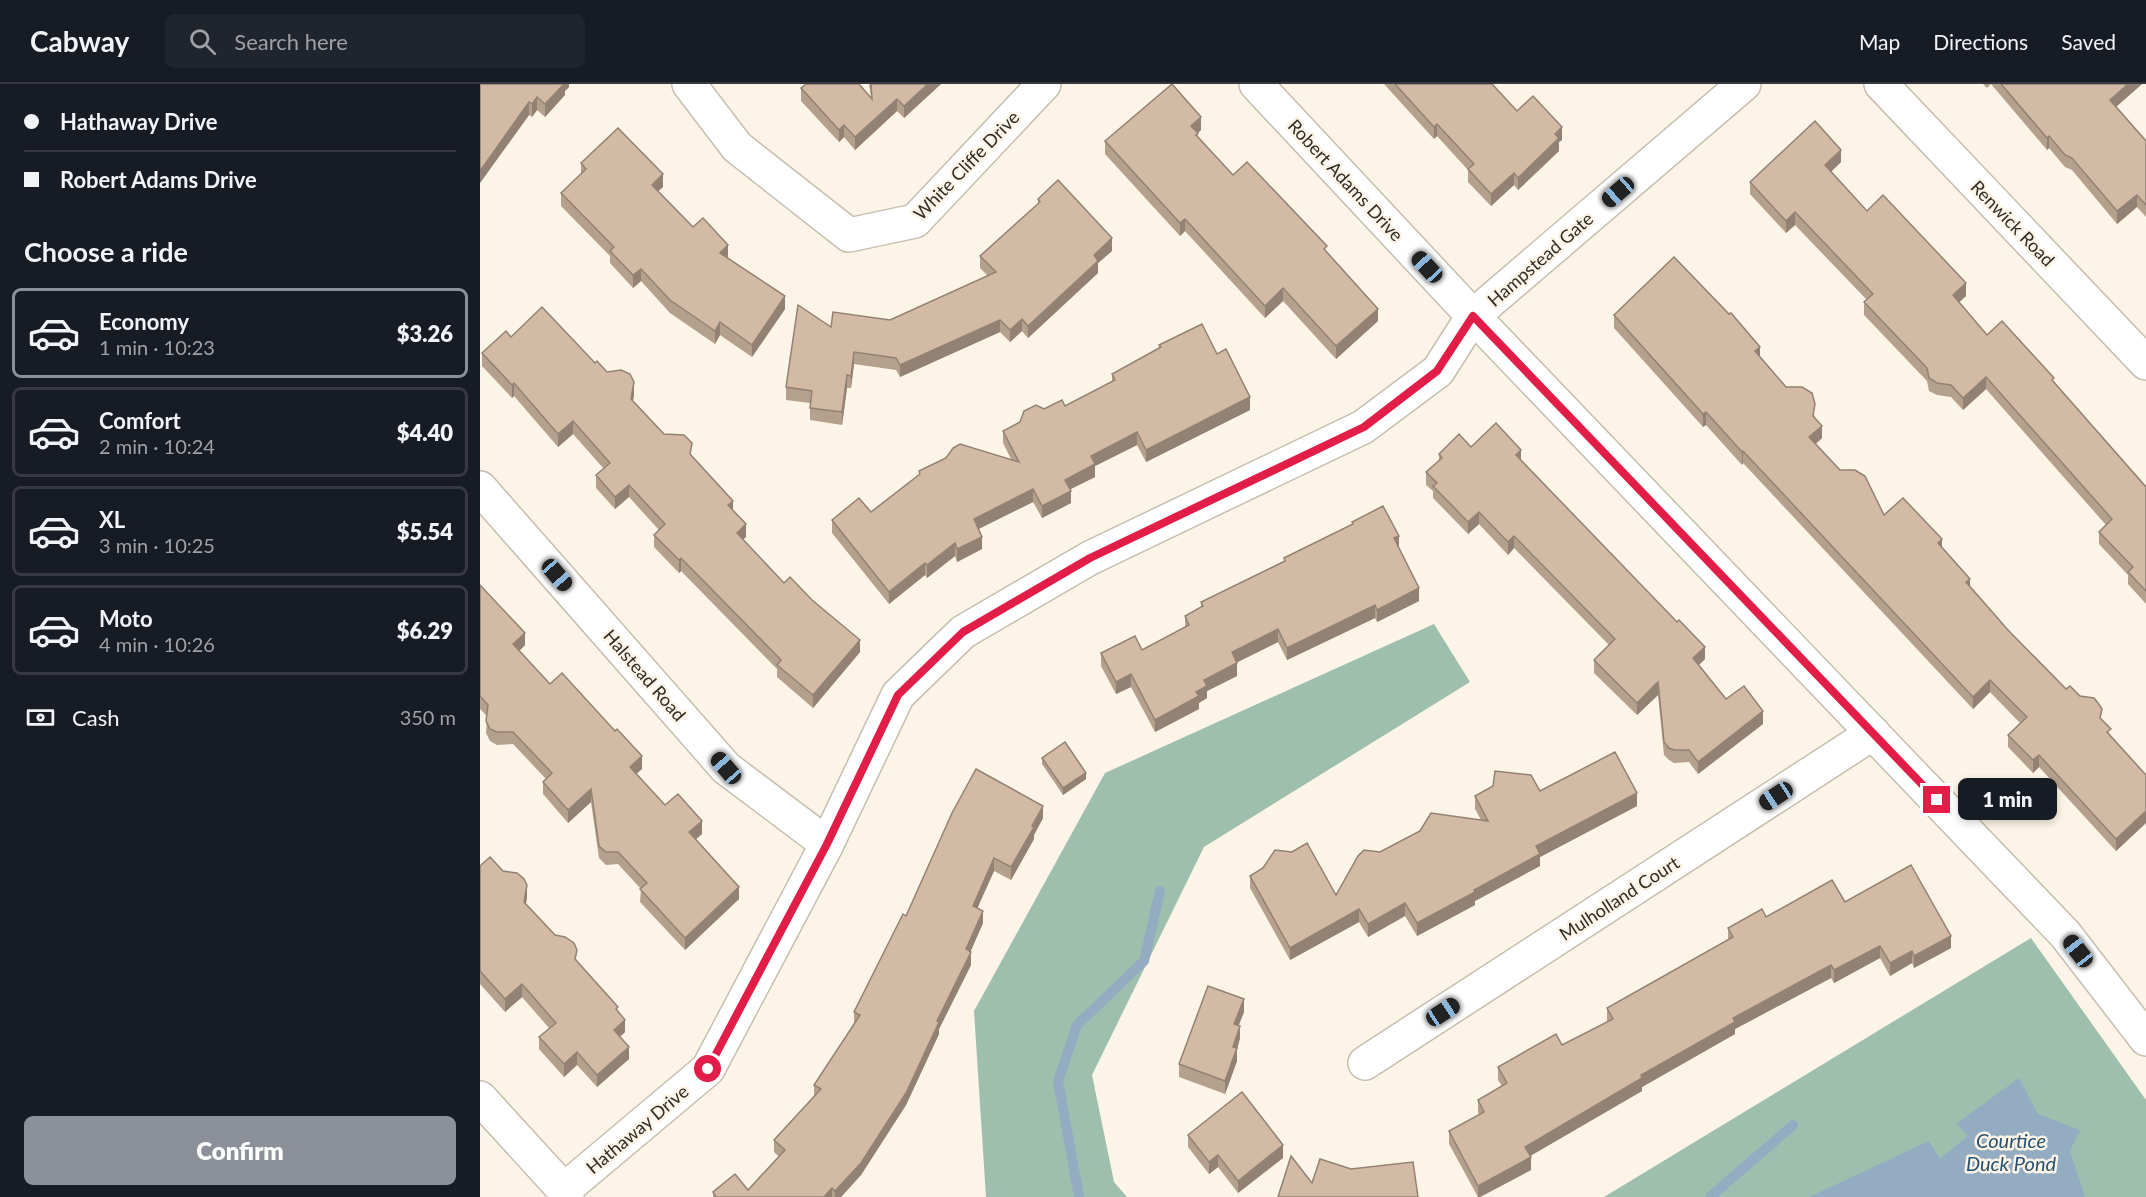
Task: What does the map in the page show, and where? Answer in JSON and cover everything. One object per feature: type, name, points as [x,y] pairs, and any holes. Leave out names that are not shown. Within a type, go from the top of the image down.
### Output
[{"type":"street","name":"White Cliffe Drive","points":[[689,84],[737,147],[849,235],[915,222],[1044,84]]},
{"type":"street","name":"Robert Adams Drive","points":[[1256,84],[1473,316],[2065,934],[2146,1039]]},
{"type":"street","name":"Hampstead Gate","points":[[1473,316],[1744,84]]},
{"type":"street","name":"Renwick Road","points":[[1881,84],[2146,363]]},
{"type":"street","name":"Hathaway Drive","points":[[566,1194],[708,1069],[827,844],[898,695],[963,632],[1090,558],[1364,427],[1437,371],[1473,316]]},
{"type":"street","name":"Halstead Road","points":[[480,488],[726,768],[827,844]]},
{"type":"street","name":"Mulholland Court","points":[[1365,1063],[1874,733]]},
{"type":"street","points":[[480,1098],[566,1194]]},
{"type":"green space","points":[[1434,624],[1470,682],[1204,847],[1092,1075],[1114,1182],[1127,1197],[986,1197],[974,1011],[1105,773]]},
{"type":"green space","points":[[2031,938],[2146,1100],[2146,1197],[1604,1197]]},
{"type":"water","name":"Courtice Duck Pond","points":[[2019,1078],[2038,1114],[2080,1130],[2070,1151],[2085,1197],[1809,1197],[1929,1141],[1940,1159],[1968,1136],[1956,1124]]},
{"type":"building","points":[[480,84],[564,84],[545,104],[537,97],[532,104],[529,102],[480,171]]},
{"type":"building","points":[[806,84],[859,84],[872,99],[871,84],[928,84],[904,106],[897,99],[855,137],[844,125],[839,130],[801,88]]},
{"type":"building","points":[[1172,84],[1201,117],[1191,126],[1198,133],[1196,135],[1233,175],[1247,162],[1327,246],[1324,249],[1378,309],[1336,346],[1283,288],[1265,306],[1185,219],[1180,223],[1105,141]]},
{"type":"building","points":[[1395,84],[1492,84],[1517,111],[1533,96],[1562,127],[1555,134],[1559,138],[1518,178],[1514,173],[1491,194],[1468,169],[1474,164],[1437,124],[1434,127]]},
{"type":"building","points":[[2001,84],[2128,84],[2110,100],[2146,141],[2146,205],[2137,195],[2117,211],[2072,158],[2065,155],[2049,136],[2047,138]]},
{"type":"building","points":[[1815,121],[1841,150],[1825,165],[1867,211],[1883,195],[1966,283],[1953,295],[1987,335],[2002,321],[2054,378],[2052,380],[2146,487],[2146,591],[2128,572],[2133,567],[2099,532],[2112,519],[1986,377],[1963,398],[1951,385],[1937,383],[1929,378],[1927,368],[1864,302],[1873,294],[1795,212],[1786,221],[1750,182]]},
{"type":"building","points":[[618,128],[663,174],[652,185],[693,227],[703,218],[728,245],[720,253],[785,296],[752,345],[720,322],[715,331],[670,300],[641,269],[633,275],[610,251],[614,247],[561,193],[586,169],[581,163]]},
{"type":"building","points":[[1058,180],[1112,238],[1094,255],[1098,261],[1028,326],[1022,319],[1010,330],[1000,320],[900,365],[896,358],[854,352],[851,376],[847,375],[842,412],[810,408],[812,391],[786,387],[798,305],[831,327],[833,312],[890,320],[996,272],[980,256],[1040,202],[1038,199]]},
{"type":"building","points":[[1674,257],[1729,314],[1731,313],[1760,347],[1755,351],[1786,387],[1802,387],[1812,393],[1815,404],[1813,416],[1822,426],[1809,437],[1840,470],[1855,470],[1865,476],[1884,515],[1903,498],[1942,539],[1938,543],[1970,579],[1966,582],[2008,630],[2066,689],[2070,686],[2080,696],[2094,698],[2098,703],[2102,709],[2100,718],[2111,729],[2107,732],[2146,775],[2146,811],[2116,839],[2039,755],[2033,760],[2008,735],[2027,717],[1990,680],[1973,697],[1706,412],[1703,414],[1614,315]]},
{"type":"building","points":[[542,307],[595,363],[597,361],[607,372],[621,370],[630,374],[634,382],[631,399],[664,434],[684,435],[692,443],[690,454],[733,501],[728,505],[746,524],[737,533],[784,583],[790,577],[812,600],[860,640],[813,695],[777,665],[781,660],[681,558],[679,560],[654,535],[665,524],[629,485],[615,497],[596,475],[610,463],[573,421],[558,434],[514,383],[512,385],[482,353],[506,331],[511,337]]},
{"type":"building","points":[[1202,324],[1217,354],[1226,349],[1250,397],[1146,450],[1137,432],[1091,456],[1095,464],[1065,480],[1071,491],[1042,506],[1033,489],[974,519],[982,537],[957,549],[955,543],[927,565],[925,563],[889,592],[832,520],[859,498],[871,512],[920,474],[919,471],[946,458],[953,448],[960,444],[1019,462],[1003,431],[1020,422],[1024,411],[1036,405],[1044,409],[1062,400],[1065,406],[1115,380],[1112,374],[1161,347],[1159,345]]},
{"type":"building","points":[[1496,423],[1521,450],[1516,455],[1677,622],[1679,620],[1705,647],[1693,658],[1726,699],[1744,686],[1763,711],[1698,762],[1689,750],[1674,750],[1664,742],[1658,682],[1637,703],[1594,660],[1615,639],[1514,536],[1508,542],[1479,512],[1468,522],[1433,486],[1437,483],[1426,472],[1442,458],[1439,454],[1459,434],[1471,447]]},
{"type":"building","points":[[1383,506],[1399,536],[1394,538],[1419,588],[1377,610],[1375,605],[1287,648],[1278,629],[1232,652],[1237,663],[1204,680],[1207,686],[1196,692],[1199,696],[1155,720],[1131,674],[1116,682],[1101,653],[1135,636],[1142,650],[1189,625],[1185,616],[1203,606],[1201,602],[1285,561],[1284,558],[1353,524],[1352,522]]},
{"type":"building","points":[[480,585],[525,633],[513,644],[550,684],[562,673],[615,731],[617,729],[642,756],[630,767],[665,805],[678,794],[702,821],[689,832],[739,887],[685,938],[640,889],[647,883],[618,852],[606,852],[599,846],[591,789],[568,810],[543,782],[552,773],[513,732],[497,732],[490,729],[486,721],[488,705],[480,696]]},
{"type":"building","points":[[1065,742],[1086,773],[1063,788],[1042,758]]},
{"type":"building","points":[[1615,752],[1637,793],[1536,846],[1540,854],[1417,923],[1405,903],[1368,924],[1359,909],[1290,948],[1250,876],[1263,868],[1275,850],[1292,852],[1307,843],[1336,895],[1358,856],[1364,850],[1380,852],[1420,831],[1431,813],[1488,821],[1475,796],[1493,786],[1495,771],[1531,775],[1540,791]]},
{"type":"building","points":[[976,769],[1043,806],[1011,867],[994,858],[973,906],[983,911],[966,949],[971,952],[937,1021],[939,1022],[906,1093],[861,1163],[835,1191],[832,1188],[824,1197],[716,1197],[713,1192],[735,1174],[748,1190],[785,1150],[774,1140],[821,1089],[814,1085],[860,1015],[854,1012],[903,914],[906,916],[952,813]]},
{"type":"building","points":[[490,857],[503,871],[517,873],[524,879],[527,885],[524,902],[555,935],[565,937],[574,943],[577,950],[575,959],[618,1007],[616,1009],[625,1020],[614,1030],[629,1047],[597,1075],[577,1052],[564,1064],[539,1037],[556,1023],[522,984],[505,999],[480,971],[480,866]]},
{"type":"building","points":[[1911,865],[1951,936],[1914,956],[1912,951],[1890,963],[1880,946],[1834,970],[1831,965],[1733,1018],[1735,1022],[1641,1075],[1642,1078],[1525,1147],[1531,1157],[1478,1186],[1449,1131],[1484,1112],[1478,1100],[1507,1083],[1498,1067],[1556,1034],[1562,1045],[1613,1019],[1607,1008],[1733,937],[1728,928],[1762,909],[1766,917],[1832,880],[1845,902]]},
{"type":"building","points":[[1208,986],[1244,999],[1234,1024],[1240,1026],[1233,1047],[1237,1048],[1225,1081],[1179,1064]]},
{"type":"building","points":[[1242,1092],[1283,1145],[1238,1181],[1218,1155],[1209,1162],[1188,1135]]},
{"type":"building","points":[[1291,1156],[1312,1183],[1320,1159],[1351,1169],[1413,1162],[1418,1197],[1278,1197]]},
{"type":"waterway","points":[[1079,1197],[1058,1081],[1077,1025],[1144,961],[1160,891]]},
{"type":"waterway","points":[[1710,1197],[1793,1125]]},
{"type":"route","points":[[708,1069],[827,844],[898,695],[963,632],[1090,558],[1364,427],[1437,371],[1473,316],[1937,800]]}]
